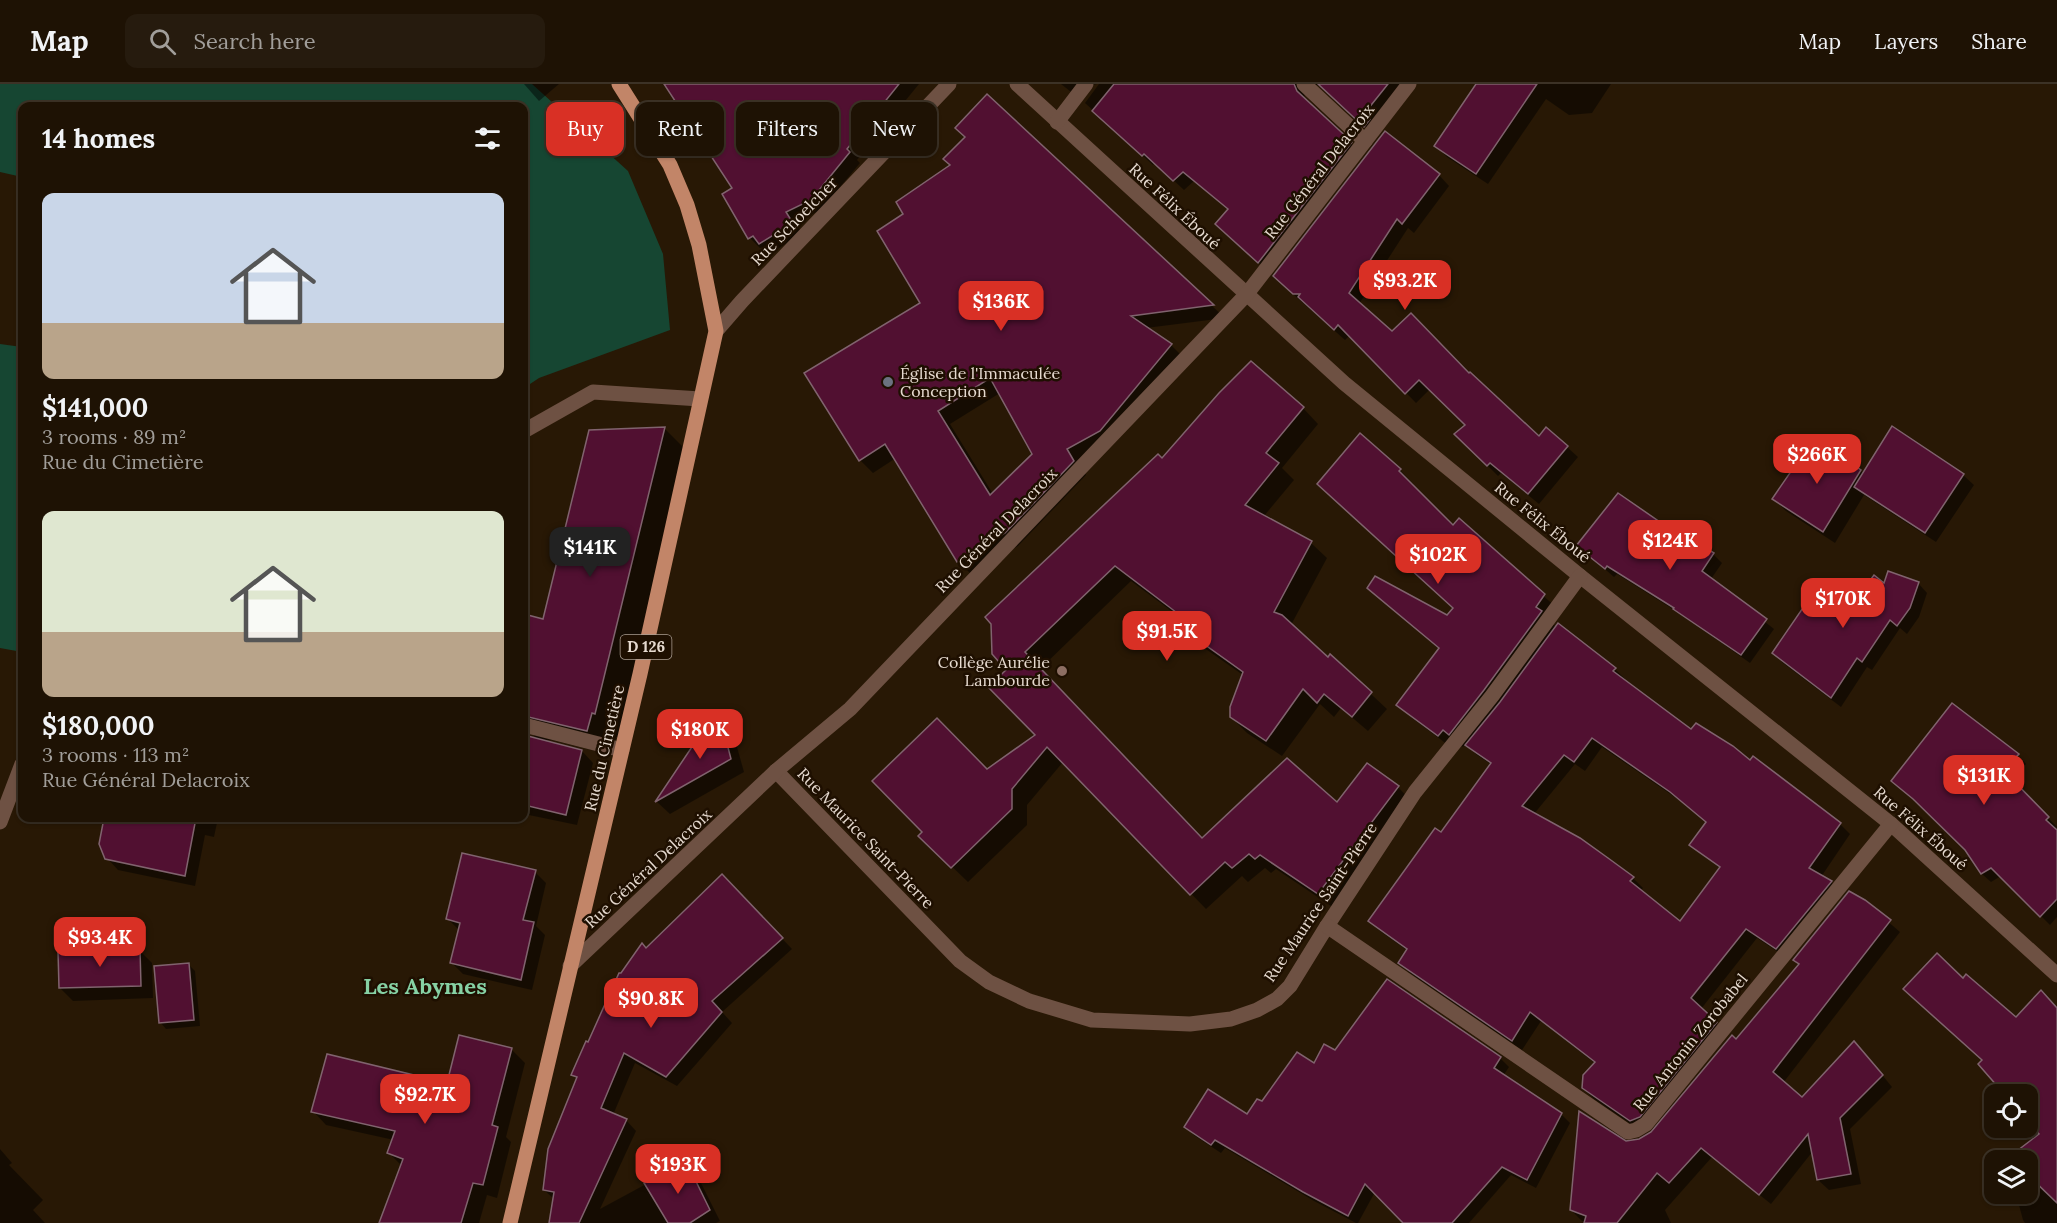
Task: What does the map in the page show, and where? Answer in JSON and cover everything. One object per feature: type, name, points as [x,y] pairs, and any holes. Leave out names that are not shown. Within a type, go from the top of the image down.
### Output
[{"type":"main road","name":"Rue du Cimetière","points":[[510,1223],[622,750],[716,331],[699,245],[687,205],[670,165],[619,84]]},
{"type":"street","name":"Rue Schoelcher","points":[[716,331],[949,84]]},
{"type":"street","name":"Rue Félix Éboué","points":[[1017,84],[1344,383],[1580,576],[1891,824],[2057,975]]},
{"type":"street","points":[[1057,122],[1086,84]]},
{"type":"street","points":[[1304,84],[1365,141]]},
{"type":"street","name":"Rue Général Delacroix","points":[[570,966],[776,771],[850,709],[1246,295],[1409,84]]},
{"type":"street","points":[[528,429],[593,392],[700,399]]},
{"type":"street","name":"Rue Maurice Saint-Pierre","points":[[776,771],[960,961],[989,982],[1029,1001],[1092,1020],[1190,1024],[1231,1019],[1257,1010],[1277,999],[1290,986],[1414,792],[1492,696],[1580,576]]},
{"type":"street","points":[[528,726],[622,750]]},
{"type":"street","points":[[0,822],[18,775]]},
{"type":"street","name":"Rue Antonin Zorobabel","points":[[1327,926],[1628,1132],[1636,1131],[1646,1124],[1891,824]]},
{"type":"green space","points":[[0,84],[532,84],[552,102],[546,102],[546,156],[611,156],[628,171],[663,254],[670,330],[539,378],[528,385],[528,102],[18,102],[18,176],[0,172]]},
{"type":"green space","points":[[0,344],[18,346],[18,651],[0,648]]},
{"type":"building","points":[[664,84],[899,84],[885,102],[851,102],[851,144],[847,149],[850,152],[811,200],[786,212],[793,223],[759,244],[753,236],[748,239],[722,194],[732,188],[711,156],[724,156],[724,102],[676,102]]},
{"type":"building","points":[[1114,84],[1294,84],[1297,91],[1352,142],[1258,263],[1215,224],[1228,209],[1183,172],[1173,181],[1092,111]]},
{"type":"building","points":[[1318,84],[1388,84],[1364,114],[1370,119],[1364,127]]},
{"type":"building","points":[[1476,84],[1537,84],[1476,174],[1434,146]]},
{"type":"building","points":[[987,94],[1214,305],[1131,316],[1172,344],[1100,431],[1067,449],[1074,461],[1005,533],[957,562],[885,444],[859,461],[804,373],[920,303],[877,231],[903,214],[896,202],[950,165],[943,159],[965,137],[955,128]],"holes":[[[990,378],[1032,454],[990,495],[938,411]]]},
{"type":"building","points":[[1385,131],[1440,174],[1402,224],[1397,219],[1349,293],[1392,331],[1411,313],[1469,373],[1539,436],[1546,427],[1568,446],[1528,494],[1490,463],[1487,466],[1454,434],[1465,425],[1419,380],[1405,394],[1338,325],[1334,330],[1298,297],[1300,294],[1293,294],[1273,276]]},
{"type":"building","points":[[1251,361],[1304,407],[1266,453],[1279,463],[1245,505],[1312,541],[1274,612],[1282,615],[1328,657],[1330,654],[1372,692],[1352,717],[1324,694],[1317,703],[1303,689],[1266,741],[1230,717],[1230,707],[1243,672],[1183,629],[1189,622],[1115,566],[1025,652],[1202,838],[1287,758],[1337,802],[1367,763],[1399,786],[1318,894],[1260,855],[1255,859],[1249,854],[1232,868],[1225,862],[1190,895],[1047,747],[1012,789],[1012,809],[951,868],[918,836],[922,832],[872,781],[937,718],[987,769],[1035,735],[988,687],[1006,670],[992,654],[991,624],[985,617],[1158,454],[1162,458],[1219,393]]},
{"type":"building","points":[[1892,426],[1964,474],[1925,533],[1854,487]]},
{"type":"building","points":[[665,427],[595,714],[592,713],[587,731],[528,717],[528,615],[543,619],[589,430]]},
{"type":"building","points":[[1360,433],[1401,469],[1399,471],[1453,525],[1459,518],[1545,594],[1536,607],[1542,611],[1449,735],[1443,730],[1438,736],[1396,705],[1439,648],[1367,588],[1375,576],[1447,615],[1453,608],[1317,484]]},
{"type":"building","points":[[1814,438],[1861,470],[1823,532],[1772,499]]},
{"type":"building","points":[[1618,493],[1673,531],[1675,528],[1714,553],[1702,571],[1767,619],[1741,655],[1674,608],[1607,566],[1605,569],[1576,546]]},
{"type":"building","points":[[1888,571],[1919,582],[1910,608],[1897,626],[1890,620],[1862,662],[1857,658],[1831,698],[1772,653],[1820,583],[1853,603],[1874,575],[1884,583]]},
{"type":"building","points":[[1558,623],[1616,668],[1613,671],[1691,729],[1696,723],[1733,746],[1750,760],[1753,756],[1841,823],[1809,868],[1832,881],[1776,949],[1746,929],[1691,998],[1717,1022],[1640,1117],[1630,1121],[1582,1088],[1583,1075],[1595,1062],[1530,1012],[1512,1041],[1398,963],[1407,949],[1368,921],[1435,828],[1441,832],[1491,763],[1465,745]],"holes":[[[1592,738],[1670,792],[1706,822],[1689,845],[1720,867],[1680,921],[1630,881],[1634,877],[1608,858],[1580,838],[1522,806],[1564,755],[1574,762]]]},
{"type":"building","points":[[1952,703],[2019,754],[2003,770],[2049,817],[2046,820],[2057,830],[2057,899],[2040,917],[1991,868],[1981,874],[1965,850],[1913,799],[1891,781]]},
{"type":"building","points":[[706,726],[724,732],[731,759],[655,802]]},
{"type":"building","points":[[528,736],[582,750],[566,815],[528,806]]},
{"type":"building","points":[[103,822],[195,822],[185,876],[105,859],[99,844]]},
{"type":"building","points":[[462,853],[536,870],[523,920],[534,922],[521,980],[450,963],[460,923],[446,919]]},
{"type":"building","points":[[722,874],[783,938],[712,1001],[722,1012],[666,1077],[624,1053],[601,1108],[627,1119],[579,1223],[549,1223],[554,1192],[543,1190],[548,1149],[577,1077],[571,1075],[619,973],[642,943],[646,948]]},
{"type":"building","points":[[1849,891],[1891,920],[1773,1072],[1802,1097],[1854,1041],[1883,1075],[1840,1118],[1851,1174],[1817,1180],[1808,1134],[1759,1195],[1701,1148],[1669,1183],[1657,1173],[1617,1223],[1584,1223],[1586,1216],[1570,1210],[1579,1111],[1626,1141],[1639,1139],[1651,1132],[1732,1035],[1736,1039],[1799,964],[1793,960]]},
{"type":"building","points":[[140,949],[141,986],[59,988],[58,951]]},
{"type":"building","points":[[1937,953],[1963,978],[1966,974],[2016,1017],[2041,990],[2057,1008],[2057,1203],[2038,1185],[2038,1150],[2018,1150],[2034,1138],[2038,1138],[2038,1084],[1995,1084],[1978,1064],[1982,1060],[1903,989]]},
{"type":"building","points":[[189,963],[194,1020],[159,1023],[154,966]]},
{"type":"building","points":[[1387,979],[1501,1057],[1494,1068],[1562,1113],[1527,1180],[1502,1167],[1452,1223],[1403,1223],[1365,1184],[1348,1216],[1215,1140],[1211,1145],[1184,1127],[1208,1089],[1247,1114],[1257,1099],[1262,1101],[1297,1052],[1314,1063],[1324,1044],[1335,1050]]},
{"type":"building","points":[[459,1035],[512,1048],[492,1125],[498,1127],[483,1185],[473,1183],[461,1223],[379,1223],[403,1159],[387,1153],[395,1131],[311,1112],[327,1054],[447,1083]]},
{"type":"building","points":[[686,1161],[710,1210],[690,1223],[668,1223],[644,1183]]},
{"type":"place","name":"Église de l'Immaculée Conception","points":[[888,382]]},
{"type":"place","name":"Collège Aurélie Lambourde","points":[[1062,671]]},
{"type":"district","name":"Les Abymes","points":[[425,986]]}]
